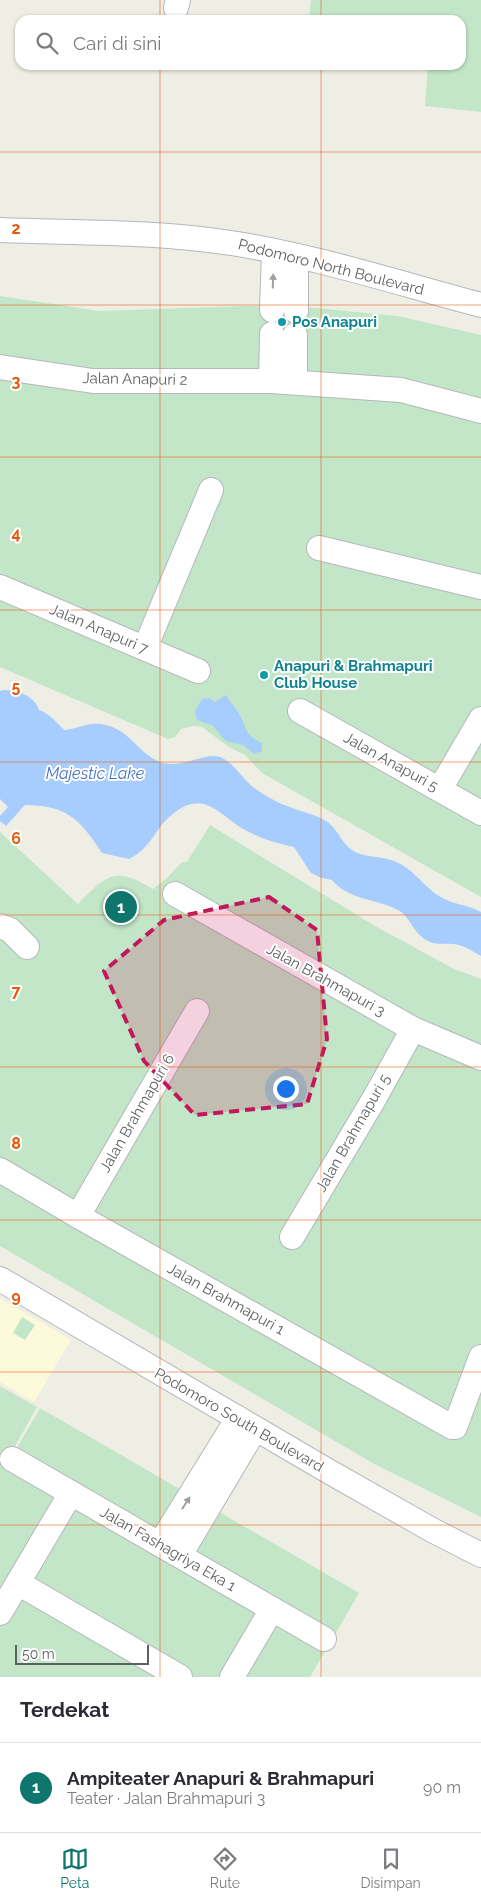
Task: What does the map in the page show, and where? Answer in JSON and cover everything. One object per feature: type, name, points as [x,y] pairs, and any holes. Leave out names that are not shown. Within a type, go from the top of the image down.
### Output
[{"type":"street","name":"Podomoro North Boulevard","points":[[0,230],[144,233],[231,243],[285,253],[481,305]]},
{"type":"street","points":[[272,310],[285,253]]},
{"type":"street","points":[[285,253],[296,311]]},
{"type":"street","points":[[271,381],[284,334],[294,382]]},
{"type":"street","name":"Jalan Anapuri 2","points":[[0,367],[93,381],[271,381],[401,390],[481,411]]},
{"type":"street","points":[[145,648],[211,490]]},
{"type":"street","points":[[319,548],[481,586]]},
{"type":"street","name":"Jalan Anapuri 7","points":[[0,587],[198,671]]},
{"type":"street","name":"Jalan Anapuri 5","points":[[300,710],[481,814]]},
{"type":"street","points":[[440,789],[481,719]]},
{"type":"street","name":"Jalan Brahmapuri 3","points":[[175,894],[413,1029],[481,1058]]},
{"type":"street","points":[[1,928],[10,930],[27,947]]},
{"type":"street","name":"Jalan Brahmapuri 6","points":[[78,1216],[197,1011]]},
{"type":"street","name":"Jalan Brahmapuri 5","points":[[292,1237],[413,1029]]},
{"type":"street","name":"Jalan Brahmapuri 1","points":[[0,1170],[452,1427],[456,1425],[481,1357]]},
{"type":"street","name":"Podomoro South Boulevard","points":[[0,1280],[432,1530],[481,1555]]},
{"type":"street","points":[[170,1550],[247,1424]]},
{"type":"street","name":"Jalan Fashagriya Eka 1","points":[[12,1459],[324,1639]]},
{"type":"street","points":[[0,1613],[71,1493]]},
{"type":"street","points":[[18,1583],[180,1677]]},
{"type":"street","points":[[232,1677],[272,1609]]},
{"type":"highlighted area","points":[[269,897],[317,930],[327,1039],[307,1104],[195,1115],[144,1061],[104,971],[164,920]]},
{"type":"shaded area","points":[[0,1298],[71,1340],[34,1402],[0,1382]]},
{"type":"green space","points":[[311,0],[481,0],[481,112],[425,106],[428,70],[466,70],[466,15],[310,15]]},
{"type":"green space","points":[[0,296],[99,311],[247,306],[315,308],[398,316],[481,335],[481,897],[262,773],[245,755],[229,747],[202,727],[193,726],[181,729],[175,737],[168,739],[0,667]]},
{"type":"green space","points":[[210,825],[375,926],[454,969],[481,979],[481,1517],[378,1466],[0,1246],[0,832],[78,904],[104,880],[112,877],[129,877],[153,889],[182,862],[187,862]]},
{"type":"green space","points":[[22,1317],[35,1325],[25,1340],[13,1333]]},
{"type":"green space","points":[[0,1386],[37,1407],[6,1462],[8,1463],[40,1408],[359,1593],[310,1677],[0,1677]]},
{"type":"water","name":"Majestic Lake","points":[[0,691],[14,691],[30,698],[39,710],[43,711],[64,730],[101,724],[121,731],[148,755],[164,763],[171,764],[215,756],[220,757],[235,768],[252,786],[275,801],[314,815],[329,823],[353,851],[401,864],[439,896],[481,912],[481,956],[468,948],[453,944],[430,942],[424,939],[403,913],[389,906],[355,896],[339,887],[332,880],[311,873],[294,847],[270,841],[253,834],[212,807],[204,804],[195,803],[185,806],[174,813],[143,849],[129,859],[102,853],[79,823],[62,811],[51,808],[25,805],[6,826],[0,821],[0,816],[8,807],[0,799]]},
{"type":"water","points":[[226,695],[238,712],[248,733],[262,743],[262,751],[254,754],[243,745],[226,741],[212,725],[199,721],[196,718],[195,711],[202,699],[210,698],[215,702]]},
{"type":"place","name":"Pos Anapuri","points":[[282,322]]},
{"type":"place","name":"Anapuri & Brahmapuri Club House","points":[[264,675]]},
{"type":"place","name":"Ampiteater Anapuri & Brahmapuri","points":[[121,907]]}]
